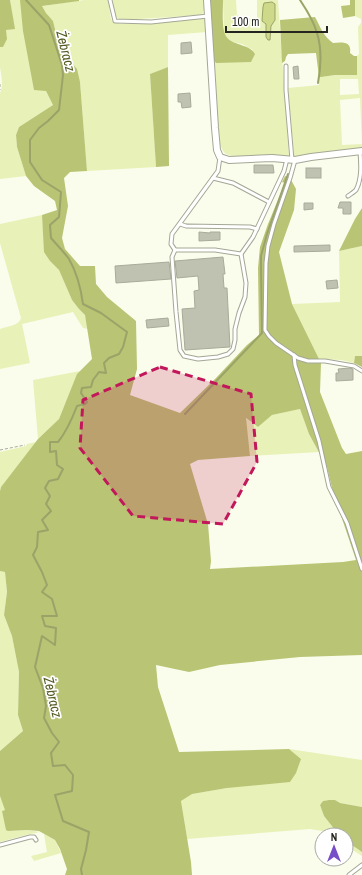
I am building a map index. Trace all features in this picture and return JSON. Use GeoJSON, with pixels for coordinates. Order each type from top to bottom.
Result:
{"type":"FeatureCollection","features":[{"type":"Feature","properties":{"kind":"street"},"geometry":{"type":"LineString","coordinates":[[207,0],[215,128],[217,150],[220,157],[230,160],[272,158],[291,160],[361,151]]}},
{"type":"Feature","properties":{"kind":"lane"},"geometry":{"type":"LineString","coordinates":[[110,0],[115,21],[151,22],[208,16]]}},
{"type":"Feature","properties":{"kind":"lane"},"geometry":{"type":"LineString","coordinates":[[286,66],[286,90],[291,160],[290,178],[268,246],[266,263],[265,330],[276,343],[298,358],[308,361],[324,361],[354,366],[362,371]]}},
{"type":"Feature","properties":{"kind":"lane"},"geometry":{"type":"LineString","coordinates":[[348,196],[356,191],[361,178],[361,151]]}},
{"type":"Feature","properties":{"kind":"lane"},"geometry":{"type":"LineString","coordinates":[[175,250],[171,244],[172,234],[218,171],[220,157]]}},
{"type":"Feature","properties":{"kind":"lane"},"geometry":{"type":"LineString","coordinates":[[175,250],[172,257],[180,350],[184,356],[198,358],[218,357],[228,354],[233,349],[235,329],[245,297],[246,283],[242,254],[253,237],[284,171],[291,160]]}},
{"type":"Feature","properties":{"kind":"lane"},"geometry":{"type":"LineString","coordinates":[[213,178],[233,183],[269,202]]}},
{"type":"Feature","properties":{"kind":"lane"},"geometry":{"type":"LineString","coordinates":[[180,224],[186,226],[250,227],[257,229]]}},
{"type":"Feature","properties":{"kind":"lane"},"geometry":{"type":"LineString","coordinates":[[175,250],[215,250],[242,254]]}},
{"type":"Feature","properties":{"kind":"lane"},"geometry":{"type":"LineString","coordinates":[[294,355],[294,365],[322,452],[329,486],[347,523],[362,569]]}},
{"type":"Feature","properties":{"kind":"lane"},"geometry":{"type":"LineString","coordinates":[[0,845],[30,836],[34,837],[36,840]]}},
{"type":"Feature","properties":{"kind":"lane"},"geometry":{"type":"LineString","coordinates":[[349,875],[362,865]]}},
{"type":"Feature","properties":{"kind":"path"},"geometry":{"type":"LineString","coordinates":[[0,84],[0,90]]}},
{"type":"Feature","properties":{"kind":"path"},"geometry":{"type":"LineString","coordinates":[[0,450],[25,445]]}},
{"type":"Feature","properties":{"kind":"highlighted area"},"geometry":{"type":"Polygon","coordinates":[[[160,367],[251,394],[257,462],[223,524],[133,516],[80,448],[83,400],[160,367]]]}},
{"type":"Feature","properties":{"kind":"shaded area"},"geometry":{"type":"Polygon","coordinates":[[[0,0],[10,0],[15,29],[6,30],[7,39],[3,47],[0,47],[0,0]]]}},
{"type":"Feature","properties":{"kind":"shaded area"},"geometry":{"type":"Polygon","coordinates":[[[10,0],[21,0],[46,91],[53,105],[19,127],[16,135],[17,147],[26,176],[0,179],[0,93],[2,83],[0,47],[3,47],[6,30],[14,28],[10,0]]]}},
{"type":"Feature","properties":{"kind":"shaded area"},"geometry":{"type":"Polygon","coordinates":[[[20,0],[79,0],[42,6],[53,21],[60,49],[77,69],[80,82],[87,171],[70,172],[64,178],[68,206],[62,238],[65,249],[80,266],[95,266],[96,284],[107,297],[136,321],[137,369],[130,395],[180,413],[247,345],[259,335],[258,268],[260,247],[285,183],[282,182],[285,176],[290,178],[296,189],[294,210],[279,252],[292,304],[321,363],[320,392],[342,448],[346,454],[362,451],[362,655],[300,657],[220,665],[189,672],[156,665],[158,687],[179,752],[289,749],[301,759],[296,773],[290,782],[227,788],[192,794],[181,801],[192,875],[65,875],[67,869],[55,840],[39,831],[6,830],[2,811],[5,810],[0,796],[0,751],[23,731],[18,715],[19,672],[12,636],[4,615],[7,592],[5,572],[0,571],[0,491],[1,487],[38,439],[59,419],[77,374],[92,359],[85,315],[72,300],[59,270],[44,252],[42,215],[57,210],[55,201],[34,186],[26,176],[17,147],[16,135],[19,127],[53,105],[46,91],[34,90],[23,31],[20,0]],[[300,409],[272,415],[258,427],[246,418],[250,456],[198,460],[190,464],[208,524],[211,561],[210,569],[356,560],[333,492],[327,467],[309,434],[300,409]]]}},
{"type":"Feature","properties":{"kind":"shaded area"},"geometry":{"type":"Polygon","coordinates":[[[84,0],[108,0],[111,19],[120,24],[161,23],[203,18],[206,21],[207,32],[168,35],[168,67],[150,74],[156,167],[87,171],[80,82],[69,59],[60,49],[53,21],[42,6],[84,0]]]}},
{"type":"Feature","properties":{"kind":"shaded area"},"geometry":{"type":"Polygon","coordinates":[[[113,0],[206,0],[203,13],[201,15],[124,20],[117,18],[114,13],[113,0]]]}},
{"type":"Feature","properties":{"kind":"shaded area"},"geometry":{"type":"Polygon","coordinates":[[[210,0],[223,0],[223,24],[226,36],[229,40],[252,50],[255,54],[251,62],[216,63],[213,59],[210,0]]]}},
{"type":"Feature","properties":{"kind":"shaded area"},"geometry":{"type":"Polygon","coordinates":[[[223,0],[236,0],[237,15],[243,18],[257,19],[257,0],[278,0],[289,157],[241,157],[226,154],[223,151],[217,138],[213,59],[253,50],[242,44],[232,42],[224,33],[223,0]],[[264,3],[266,37],[271,38],[270,33],[274,3],[264,3]]]}},
{"type":"Feature","properties":{"kind":"shaded area"},"geometry":{"type":"Polygon","coordinates":[[[350,0],[355,0],[355,16],[343,18],[341,6],[350,5],[350,0]]]}},
{"type":"Feature","properties":{"kind":"shaded area"},"geometry":{"type":"Polygon","coordinates":[[[355,0],[362,0],[362,144],[362,149],[294,157],[288,88],[319,85],[319,77],[357,75],[357,56],[359,54],[358,27],[361,23],[361,19],[355,16],[355,0]],[[340,79],[340,95],[359,94],[358,79],[340,79]],[[360,98],[340,100],[342,145],[362,144],[360,98]]]}},
{"type":"Feature","properties":{"kind":"shaded area"},"geometry":{"type":"Polygon","coordinates":[[[272,2],[275,4],[275,20],[271,26],[270,40],[266,37],[266,24],[262,21],[264,3],[272,2]]]}},
{"type":"Feature","properties":{"kind":"shaded area"},"geometry":{"type":"Polygon","coordinates":[[[315,17],[322,32],[327,38],[333,43],[348,44],[350,53],[357,56],[357,75],[319,77],[316,53],[288,54],[285,61],[282,63],[280,20],[315,17]]]}},
{"type":"Feature","properties":{"kind":"shaded area"},"geometry":{"type":"Polygon","coordinates":[[[168,67],[169,166],[156,167],[150,74],[168,67]]]}},
{"type":"Feature","properties":{"kind":"shaded area"},"geometry":{"type":"Polygon","coordinates":[[[362,208],[362,246],[339,251],[355,219],[362,208]]]}},
{"type":"Feature","properties":{"kind":"shaded area"},"geometry":{"type":"Polygon","coordinates":[[[42,215],[50,261],[59,270],[72,300],[85,315],[88,329],[83,328],[73,312],[22,324],[30,363],[0,369],[0,329],[18,323],[21,318],[0,243],[0,224],[42,215]]]}},
{"type":"Feature","properties":{"kind":"shaded area"},"geometry":{"type":"Polygon","coordinates":[[[362,246],[362,356],[355,356],[354,363],[341,360],[319,359],[292,304],[340,302],[339,251],[362,246]]]}},
{"type":"Feature","properties":{"kind":"shaded area"},"geometry":{"type":"Polygon","coordinates":[[[355,356],[362,356],[362,367],[354,363],[355,356]]]}},
{"type":"Feature","properties":{"kind":"shaded area"},"geometry":{"type":"Polygon","coordinates":[[[80,371],[59,419],[38,439],[33,380],[80,371]]]}},
{"type":"Feature","properties":{"kind":"shaded area"},"geometry":{"type":"Polygon","coordinates":[[[300,409],[309,434],[319,452],[250,456],[245,418],[258,427],[272,415],[300,409]]]}},
{"type":"Feature","properties":{"kind":"shaded area"},"geometry":{"type":"Polygon","coordinates":[[[36,442],[1,487],[0,491],[0,452],[36,442]]]}},
{"type":"Feature","properties":{"kind":"shaded area"},"geometry":{"type":"Polygon","coordinates":[[[0,571],[5,572],[7,592],[4,615],[12,636],[19,672],[18,715],[23,731],[0,751],[0,571]]]}},
{"type":"Feature","properties":{"kind":"shaded area"},"geometry":{"type":"Polygon","coordinates":[[[289,749],[362,760],[362,807],[340,803],[335,800],[323,801],[320,805],[324,816],[333,827],[314,827],[314,830],[187,839],[181,801],[191,794],[227,788],[301,759],[289,749]]]}},
{"type":"Feature","properties":{"kind":"shaded area"},"geometry":{"type":"Polygon","coordinates":[[[0,796],[6,810],[2,811],[8,831],[27,830],[40,832],[0,842],[0,796]]]}},
{"type":"Feature","properties":{"kind":"shaded area"},"geometry":{"type":"Polygon","coordinates":[[[335,800],[340,803],[362,807],[362,852],[354,846],[354,827],[333,827],[324,816],[320,805],[323,801],[335,800]]]}},
{"type":"Feature","properties":{"kind":"shaded area"},"geometry":{"type":"Polygon","coordinates":[[[44,834],[55,840],[61,853],[34,861],[31,856],[47,852],[44,834]]]}},
{"type":"Feature","properties":{"kind":"shaded area"},"geometry":{"type":"Polygon","coordinates":[[[354,846],[362,852],[362,856],[354,851],[354,846]]]}},
{"type":"Feature","properties":{"kind":"building"},"geometry":{"type":"Polygon","coordinates":[[[191,42],[192,53],[181,54],[181,43],[191,42]]]}},
{"type":"Feature","properties":{"kind":"building"},"geometry":{"type":"Polygon","coordinates":[[[298,66],[299,79],[294,79],[293,67],[298,66]]]}},
{"type":"Feature","properties":{"kind":"building"},"geometry":{"type":"Polygon","coordinates":[[[190,93],[191,107],[182,108],[181,102],[178,102],[178,94],[190,93]]]}},
{"type":"Feature","properties":{"kind":"building"},"geometry":{"type":"Polygon","coordinates":[[[254,165],[273,165],[274,173],[254,173],[254,165]]]}},
{"type":"Feature","properties":{"kind":"building"},"geometry":{"type":"Polygon","coordinates":[[[306,168],[321,168],[321,178],[306,178],[306,168]]]}},
{"type":"Feature","properties":{"kind":"building"},"geometry":{"type":"Polygon","coordinates":[[[340,202],[351,202],[351,214],[343,214],[343,208],[338,208],[340,202]]]}},
{"type":"Feature","properties":{"kind":"building"},"geometry":{"type":"Polygon","coordinates":[[[304,203],[313,203],[313,209],[304,210],[304,203]]]}},
{"type":"Feature","properties":{"kind":"building"},"geometry":{"type":"Polygon","coordinates":[[[199,232],[220,232],[220,240],[199,241],[199,232]]]}},
{"type":"Feature","properties":{"kind":"building"},"geometry":{"type":"Polygon","coordinates":[[[330,245],[330,251],[294,252],[294,246],[330,245]]]}},
{"type":"Feature","properties":{"kind":"building"},"geometry":{"type":"Polygon","coordinates":[[[223,257],[225,274],[223,274],[224,288],[227,288],[230,347],[185,350],[182,309],[195,308],[194,291],[199,290],[198,276],[177,278],[175,261],[223,257]]]}},
{"type":"Feature","properties":{"kind":"building"},"geometry":{"type":"Polygon","coordinates":[[[169,262],[171,279],[116,283],[115,266],[169,262]]]}},
{"type":"Feature","properties":{"kind":"building"},"geometry":{"type":"Polygon","coordinates":[[[337,280],[338,288],[327,289],[326,281],[337,280]]]}},
{"type":"Feature","properties":{"kind":"building"},"geometry":{"type":"Polygon","coordinates":[[[168,318],[169,326],[147,328],[146,320],[168,318]]]}},
{"type":"Feature","properties":{"kind":"building"},"geometry":{"type":"Polygon","coordinates":[[[338,369],[353,369],[353,380],[336,381],[336,373],[339,373],[338,369]]]}},
{"type":"Feature","properties":{"kind":"waterway","name":"Żebracz"},"geometry":{"type":"LineString","coordinates":[[26,0],[49,25],[62,65],[63,75],[59,110],[39,128],[30,140],[30,162],[42,180],[61,192],[59,217],[50,225],[51,238],[72,264],[78,281],[83,304],[101,313],[127,332],[123,347],[119,354],[109,358],[104,363],[106,373],[99,372],[93,380],[91,387],[82,388],[81,393],[87,402],[77,406],[69,425],[58,442],[50,442],[50,452],[56,451],[57,465],[63,469],[58,479],[49,481],[45,488],[50,496],[46,504],[51,511],[42,520],[48,530],[38,532],[37,547],[33,555],[47,585],[42,592],[52,599],[57,616],[42,616],[45,626],[56,628],[55,645],[42,636],[35,667],[43,688],[46,706],[44,718],[59,742],[51,753],[53,766],[65,765],[73,775],[72,791],[55,795],[63,821],[89,832],[81,869],[82,875]]}},
{"type":"Feature","properties":{"kind":"waterway"},"geometry":{"type":"LineString","coordinates":[[300,0],[312,20],[319,39],[320,71],[318,83]]}},
{"type":"Feature","properties":{"kind":"waterway"},"geometry":{"type":"LineString","coordinates":[[185,414],[262,333],[261,256],[288,174]]}}]}
